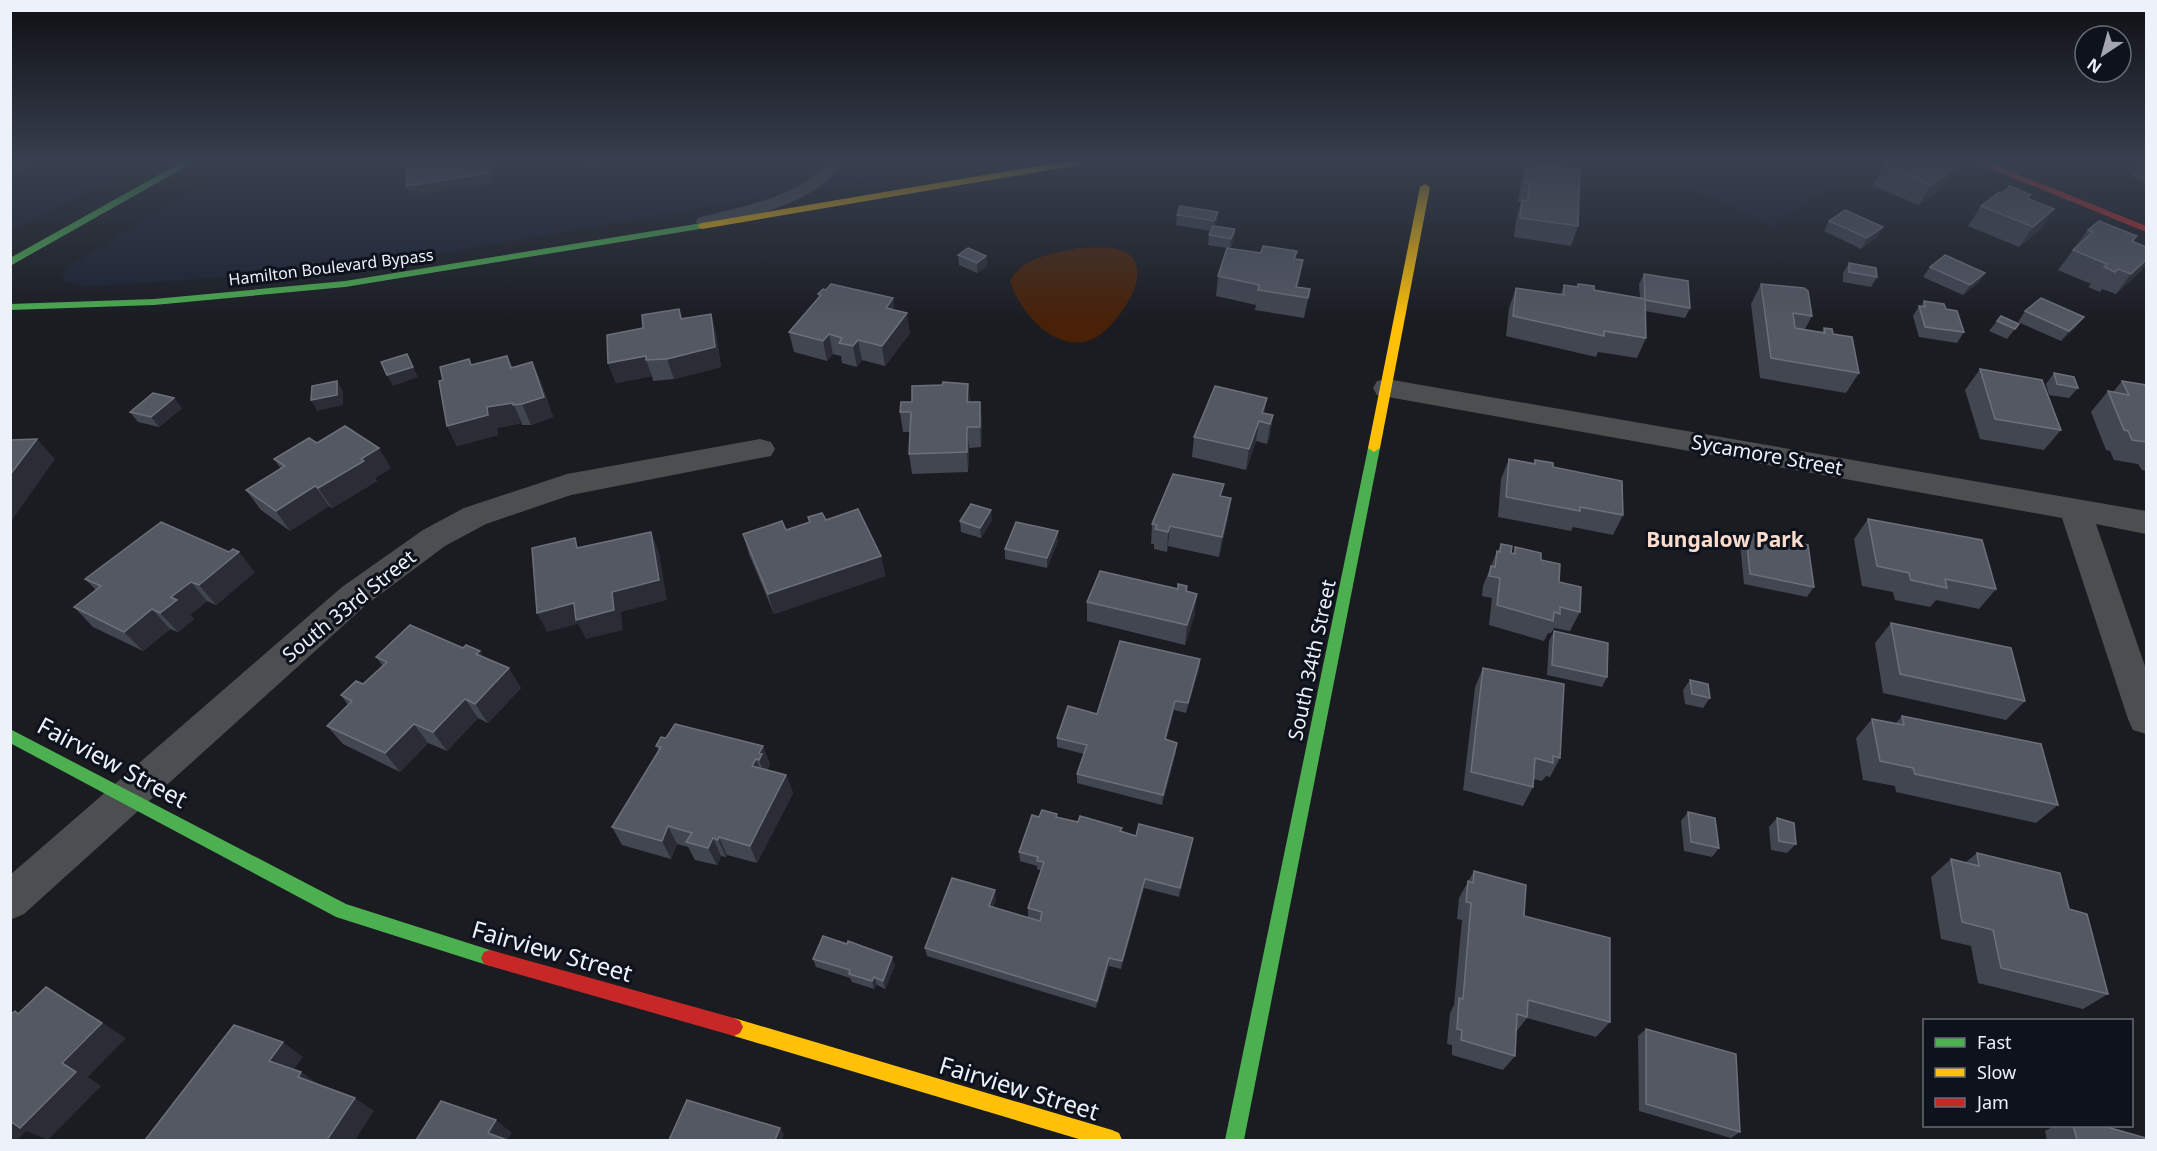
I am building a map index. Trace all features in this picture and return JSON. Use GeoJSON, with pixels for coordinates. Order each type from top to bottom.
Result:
{"type":"FeatureCollection","features":[{"type":"Feature","properties":{"kind":"street"},"geometry":{"type":"LineString","coordinates":[[10,263],[94,216]]}},
{"type":"Feature","properties":{"kind":"street","name":"Hamilton Boulevard Bypass"},"geometry":{"type":"LineString","coordinates":[[10,307],[153,303],[298,291],[393,278],[763,216]]}},
{"type":"Feature","properties":{"kind":"street","name":"South 34th Street"},"geometry":{"type":"LineString","coordinates":[[1234,1140],[1421,216]]}},
{"type":"Feature","properties":{"kind":"street"},"geometry":{"type":"LineString","coordinates":[[2113,216],[2146,229]]}},
{"type":"Feature","properties":{"kind":"street","name":"Sycamore Street"},"geometry":{"type":"LineString","coordinates":[[1387,388],[2146,522]]}},
{"type":"Feature","properties":{"kind":"street","name":"South 33rd Street"},"geometry":{"type":"LineString","coordinates":[[10,902],[354,596],[410,554],[465,521],[567,485],[760,449]]}},
{"type":"Feature","properties":{"kind":"street"},"geometry":{"type":"LineString","coordinates":[[2075,510],[2146,718]]}},
{"type":"Feature","properties":{"kind":"street","name":"Fairview Street"},"geometry":{"type":"LineString","coordinates":[[10,735],[342,911],[441,944],[729,1024],[1112,1140]]}},
{"type":"Feature","properties":{"kind":"lane"},"geometry":{"type":"LineString","coordinates":[[667,232],[725,216]]}},
{"type":"Feature","properties":{"kind":"shaded area"},"geometry":{"type":"Polygon","coordinates":[[[11,216],[40,216],[11,232],[11,216]]]}},
{"type":"Feature","properties":{"kind":"shaded area"},"geometry":{"type":"Polygon","coordinates":[[[153,216],[658,216],[450,252],[220,278],[82,287],[65,281],[62,274],[66,267],[153,216]]]}},
{"type":"Feature","properties":{"kind":"shaded area"},"geometry":{"type":"Polygon","coordinates":[[[1750,216],[1787,216],[1772,226],[1750,216]]]}},
{"type":"Feature","properties":{"kind":"shaded area"},"geometry":{"type":"Polygon","coordinates":[[[1079,248],[1121,250],[1132,257],[1137,266],[1134,289],[1121,313],[1095,338],[1081,342],[1067,341],[1042,328],[1022,306],[1010,281],[1022,266],[1031,261],[1049,254],[1079,248]]]}},
{"type":"Feature","properties":{"kind":"building"},"geometry":{"type":"Polygon","coordinates":[[[1181,216],[1216,216],[1214,221],[1181,216]]]}},
{"type":"Feature","properties":{"kind":"building"},"geometry":{"type":"Polygon","coordinates":[[[1520,216],[1578,216],[1578,226],[1520,218],[1520,216]]]}},
{"type":"Feature","properties":{"kind":"building"},"geometry":{"type":"Polygon","coordinates":[[[1837,216],[1858,216],[1883,227],[1867,238],[1829,221],[1837,216]]]}},
{"type":"Feature","properties":{"kind":"building"},"geometry":{"type":"Polygon","coordinates":[[[2005,216],[2046,216],[2033,227],[2005,216]]]}},
{"type":"Feature","properties":{"kind":"building"},"geometry":{"type":"Polygon","coordinates":[[[2099,221],[2137,236],[2132,241],[2146,247],[2146,260],[2131,274],[2118,269],[2115,272],[2104,267],[2107,264],[2073,250],[2093,232],[2088,230],[2099,221]]]}},
{"type":"Feature","properties":{"kind":"building"},"geometry":{"type":"Polygon","coordinates":[[[1213,226],[1235,229],[1231,239],[1209,235],[1213,226]]]}},
{"type":"Feature","properties":{"kind":"building"},"geometry":{"type":"Polygon","coordinates":[[[1263,246],[1297,251],[1294,259],[1303,260],[1296,287],[1310,289],[1308,298],[1258,290],[1259,285],[1218,276],[1227,248],[1261,253],[1263,246]]]}},
{"type":"Feature","properties":{"kind":"building"},"geometry":{"type":"Polygon","coordinates":[[[968,248],[986,256],[977,263],[958,255],[968,248]]]}},
{"type":"Feature","properties":{"kind":"building"},"geometry":{"type":"Polygon","coordinates":[[[1945,255],[1985,273],[1970,285],[1930,267],[1945,255]]]}},
{"type":"Feature","properties":{"kind":"building"},"geometry":{"type":"Polygon","coordinates":[[[1849,263],[1876,268],[1877,277],[1849,272],[1849,263]]]}},
{"type":"Feature","properties":{"kind":"building"},"geometry":{"type":"Polygon","coordinates":[[[1644,274],[1688,281],[1690,308],[1645,300],[1644,274]]]}},
{"type":"Feature","properties":{"kind":"building"},"geometry":{"type":"Polygon","coordinates":[[[831,284],[893,298],[886,308],[907,313],[882,346],[858,340],[853,346],[839,343],[842,338],[829,334],[823,341],[789,332],[821,295],[818,294],[831,284]]]}},
{"type":"Feature","properties":{"kind":"building"},"geometry":{"type":"Polygon","coordinates":[[[1578,284],[1594,286],[1594,290],[1645,299],[1646,338],[1604,331],[1604,336],[1513,316],[1516,288],[1564,295],[1564,285],[1578,287],[1578,284]]]}},
{"type":"Feature","properties":{"kind":"building"},"geometry":{"type":"Polygon","coordinates":[[[1761,284],[1804,288],[1808,291],[1812,316],[1793,313],[1795,328],[1825,333],[1824,328],[1832,329],[1833,334],[1852,337],[1859,373],[1771,358],[1761,284]]]}},
{"type":"Feature","properties":{"kind":"building"},"geometry":{"type":"Polygon","coordinates":[[[2041,298],[2084,317],[2069,331],[2025,311],[2041,298]]]}},
{"type":"Feature","properties":{"kind":"building"},"geometry":{"type":"Polygon","coordinates":[[[1924,301],[1944,304],[1946,309],[1957,311],[1964,332],[1925,327],[1919,306],[1925,307],[1924,301]]]}},
{"type":"Feature","properties":{"kind":"building"},"geometry":{"type":"Polygon","coordinates":[[[679,309],[681,319],[711,314],[715,347],[667,359],[646,360],[646,356],[608,363],[607,335],[643,328],[642,315],[679,309]]]}},
{"type":"Feature","properties":{"kind":"building"},"geometry":{"type":"Polygon","coordinates":[[[2001,316],[2019,324],[2015,329],[1997,321],[2001,316]]]}},
{"type":"Feature","properties":{"kind":"building"},"geometry":{"type":"Polygon","coordinates":[[[407,354],[413,367],[387,375],[381,362],[407,354]]]}},
{"type":"Feature","properties":{"kind":"building"},"geometry":{"type":"Polygon","coordinates":[[[507,356],[511,368],[532,362],[544,397],[522,404],[487,407],[488,415],[447,426],[439,381],[443,380],[440,367],[469,359],[471,365],[507,356]]]}},
{"type":"Feature","properties":{"kind":"building"},"geometry":{"type":"Polygon","coordinates":[[[1980,369],[2042,380],[2061,430],[1995,419],[1980,369]]]}},
{"type":"Feature","properties":{"kind":"building"},"geometry":{"type":"Polygon","coordinates":[[[2054,373],[2074,377],[2078,388],[2057,384],[2054,373]]]}},
{"type":"Feature","properties":{"kind":"building"},"geometry":{"type":"Polygon","coordinates":[[[337,381],[337,395],[311,400],[312,386],[337,381]]]}},
{"type":"Feature","properties":{"kind":"building"},"geometry":{"type":"Polygon","coordinates":[[[2122,381],[2146,385],[2146,442],[2132,440],[2128,431],[2124,430],[2108,391],[2129,395],[2122,381]]]}},
{"type":"Feature","properties":{"kind":"building"},"geometry":{"type":"Polygon","coordinates":[[[943,382],[968,384],[967,402],[980,402],[980,427],[967,427],[967,452],[909,454],[911,412],[900,412],[901,402],[912,402],[912,386],[942,385],[943,382]]]}},
{"type":"Feature","properties":{"kind":"building"},"geometry":{"type":"Polygon","coordinates":[[[1215,386],[1267,398],[1262,413],[1273,415],[1270,424],[1259,421],[1249,449],[1194,437],[1215,386]]]}},
{"type":"Feature","properties":{"kind":"building"},"geometry":{"type":"Polygon","coordinates":[[[153,393],[174,398],[151,417],[130,412],[153,393]]]}},
{"type":"Feature","properties":{"kind":"building"},"geometry":{"type":"Polygon","coordinates":[[[345,426],[379,448],[361,459],[364,461],[318,488],[315,486],[276,511],[246,490],[285,466],[274,459],[309,438],[317,443],[345,426]]]}},
{"type":"Feature","properties":{"kind":"building"},"geometry":{"type":"Polygon","coordinates":[[[37,439],[10,475],[10,440],[37,439]]]}},
{"type":"Feature","properties":{"kind":"building"},"geometry":{"type":"Polygon","coordinates":[[[1509,459],[1535,464],[1535,460],[1553,463],[1553,467],[1622,481],[1623,515],[1580,507],[1580,511],[1506,497],[1509,459]]]}},
{"type":"Feature","properties":{"kind":"building"},"geometry":{"type":"Polygon","coordinates":[[[1173,474],[1224,484],[1220,496],[1231,498],[1222,537],[1170,526],[1168,532],[1155,529],[1157,525],[1152,524],[1173,474]]]}},
{"type":"Feature","properties":{"kind":"building"},"geometry":{"type":"Polygon","coordinates":[[[971,504],[991,510],[980,528],[960,521],[971,504]]]}},
{"type":"Feature","properties":{"kind":"building"},"geometry":{"type":"Polygon","coordinates":[[[858,509],[881,556],[768,594],[743,534],[782,521],[786,530],[810,522],[808,517],[822,513],[826,520],[858,509]]]}},
{"type":"Feature","properties":{"kind":"building"},"geometry":{"type":"Polygon","coordinates":[[[1868,519],[1982,540],[1996,589],[1945,579],[1947,588],[1911,580],[1909,573],[1877,566],[1868,519]]]}},
{"type":"Feature","properties":{"kind":"building"},"geometry":{"type":"Polygon","coordinates":[[[161,522],[229,552],[233,549],[239,552],[199,585],[191,582],[171,597],[177,600],[160,613],[152,609],[124,632],[74,607],[101,586],[85,579],[161,522]]]}},
{"type":"Feature","properties":{"kind":"building"},"geometry":{"type":"Polygon","coordinates":[[[1016,522],[1058,531],[1047,558],[1005,549],[1016,522]]]}},
{"type":"Feature","properties":{"kind":"building"},"geometry":{"type":"Polygon","coordinates":[[[651,532],[659,580],[612,592],[614,610],[576,620],[574,603],[537,613],[532,548],[575,538],[577,548],[651,532]]]}},
{"type":"Feature","properties":{"kind":"building"},"geometry":{"type":"Polygon","coordinates":[[[1746,533],[1808,545],[1814,587],[1750,574],[1746,533]]]}},
{"type":"Feature","properties":{"kind":"building"},"geometry":{"type":"Polygon","coordinates":[[[1501,544],[1512,546],[1511,553],[1515,554],[1515,547],[1541,553],[1541,560],[1560,564],[1559,582],[1581,587],[1580,612],[1560,607],[1560,614],[1554,612],[1553,621],[1497,605],[1500,578],[1489,576],[1491,566],[1495,567],[1497,551],[1500,552],[1501,544]]]}},
{"type":"Feature","properties":{"kind":"building"},"geometry":{"type":"Polygon","coordinates":[[[1100,571],[1178,589],[1178,584],[1187,586],[1186,591],[1197,594],[1187,625],[1087,602],[1100,571]]]}},
{"type":"Feature","properties":{"kind":"building"},"geometry":{"type":"Polygon","coordinates":[[[1891,623],[2011,648],[2025,701],[1900,674],[1891,623]]]}},
{"type":"Feature","properties":{"kind":"building"},"geometry":{"type":"Polygon","coordinates":[[[410,625],[463,648],[466,645],[480,651],[476,654],[509,668],[475,704],[465,699],[433,732],[414,724],[385,753],[327,726],[352,701],[341,695],[356,681],[363,684],[387,662],[376,657],[410,625]]]}},
{"type":"Feature","properties":{"kind":"building"},"geometry":{"type":"Polygon","coordinates":[[[1554,631],[1608,643],[1607,677],[1552,665],[1554,631]]]}},
{"type":"Feature","properties":{"kind":"building"},"geometry":{"type":"Polygon","coordinates":[[[1120,641],[1200,659],[1188,703],[1175,701],[1165,739],[1177,743],[1163,795],[1077,774],[1087,745],[1057,738],[1068,706],[1097,714],[1120,641]]]}},
{"type":"Feature","properties":{"kind":"building"},"geometry":{"type":"Polygon","coordinates":[[[1483,668],[1564,684],[1560,758],[1553,756],[1553,763],[1535,758],[1533,787],[1471,772],[1483,668]]]}},
{"type":"Feature","properties":{"kind":"building"},"geometry":{"type":"Polygon","coordinates":[[[1690,680],[1708,684],[1710,698],[1692,694],[1690,680]]]}},
{"type":"Feature","properties":{"kind":"building"},"geometry":{"type":"Polygon","coordinates":[[[1902,716],[2041,744],[2058,805],[1915,774],[1913,768],[1880,761],[1872,719],[1904,725],[1902,716]]]}},
{"type":"Feature","properties":{"kind":"building"},"geometry":{"type":"Polygon","coordinates":[[[675,724],[763,746],[759,753],[762,754],[759,760],[756,759],[752,766],[786,775],[750,846],[719,837],[718,840],[713,838],[708,848],[686,842],[692,833],[668,826],[662,841],[612,827],[661,747],[656,746],[661,737],[666,738],[675,724]]]}},
{"type":"Feature","properties":{"kind":"building"},"geometry":{"type":"Polygon","coordinates":[[[1042,810],[1057,814],[1056,817],[1078,822],[1080,816],[1122,828],[1120,831],[1136,836],[1139,824],[1193,838],[1180,888],[1145,879],[1122,961],[1109,958],[1097,1001],[925,948],[952,878],[995,890],[989,906],[1040,921],[1042,912],[1028,908],[1044,862],[1037,861],[1038,857],[1019,852],[1032,815],[1039,817],[1042,810]]]}},
{"type":"Feature","properties":{"kind":"building"},"geometry":{"type":"Polygon","coordinates":[[[1688,812],[1715,818],[1719,848],[1691,842],[1688,812]]]}},
{"type":"Feature","properties":{"kind":"building"},"geometry":{"type":"Polygon","coordinates":[[[1777,818],[1794,823],[1796,844],[1779,841],[1777,818]]]}},
{"type":"Feature","properties":{"kind":"building"},"geometry":{"type":"Polygon","coordinates":[[[1977,853],[2060,873],[2069,909],[2087,914],[2108,994],[2001,968],[1993,930],[1962,922],[1951,859],[1979,866],[1977,853]]]}},
{"type":"Feature","properties":{"kind":"building"},"geometry":{"type":"Polygon","coordinates":[[[1474,871],[1526,885],[1524,916],[1610,938],[1610,1022],[1528,1000],[1527,1017],[1517,1014],[1515,1056],[1461,1040],[1462,1030],[1457,1029],[1459,998],[1463,999],[1471,903],[1466,902],[1468,881],[1473,883],[1474,871]]]}},
{"type":"Feature","properties":{"kind":"building"},"geometry":{"type":"Polygon","coordinates":[[[823,936],[847,944],[848,941],[892,957],[883,981],[874,977],[872,981],[849,974],[850,970],[813,959],[823,936]]]}},
{"type":"Feature","properties":{"kind":"building"},"geometry":{"type":"Polygon","coordinates":[[[46,987],[102,1023],[62,1063],[76,1072],[20,1128],[10,1121],[10,1015],[15,1011],[18,1014],[46,987]]]}},
{"type":"Feature","properties":{"kind":"building"},"geometry":{"type":"Polygon","coordinates":[[[234,1025],[283,1042],[269,1061],[301,1072],[298,1077],[355,1098],[327,1140],[145,1140],[234,1025]]]}},
{"type":"Feature","properties":{"kind":"building"},"geometry":{"type":"Polygon","coordinates":[[[1646,1029],[1736,1054],[1740,1132],[1646,1104],[1646,1029]]]}},
{"type":"Feature","properties":{"kind":"building"},"geometry":{"type":"Polygon","coordinates":[[[687,1100],[780,1128],[775,1140],[669,1140],[687,1100]]]}},
{"type":"Feature","properties":{"kind":"building"},"geometry":{"type":"Polygon","coordinates":[[[441,1101],[496,1120],[488,1133],[507,1140],[416,1140],[441,1101]]]}},
{"type":"Feature","properties":{"kind":"building"},"geometry":{"type":"Polygon","coordinates":[[[2074,1127],[2107,1127],[2146,1138],[2146,1140],[2077,1140],[2074,1127]]]}},
{"type":"Feature","properties":{"kind":"traffic: fast"},"geometry":{"type":"LineString","coordinates":[[10,263],[94,216]]}},
{"type":"Feature","properties":{"kind":"traffic: fast"},"geometry":{"type":"LineString","coordinates":[[10,307],[154,302],[345,284],[702,226]]}},
{"type":"Feature","properties":{"kind":"traffic: fast"},"geometry":{"type":"LineString","coordinates":[[1234,1140],[1374,448]]}},
{"type":"Feature","properties":{"kind":"traffic: fast"},"geometry":{"type":"LineString","coordinates":[[10,735],[342,911],[490,958]]}},
{"type":"Feature","properties":{"kind":"traffic: slow"},"geometry":{"type":"LineString","coordinates":[[702,226],[763,216]]}},
{"type":"Feature","properties":{"kind":"traffic: slow"},"geometry":{"type":"LineString","coordinates":[[1374,448],[1419,216]]}},
{"type":"Feature","properties":{"kind":"traffic: slow"},"geometry":{"type":"LineString","coordinates":[[734,1027],[1112,1140]]}},
{"type":"Feature","properties":{"kind":"traffic: jam"},"geometry":{"type":"LineString","coordinates":[[2113,216],[2146,229]]}},
{"type":"Feature","properties":{"kind":"traffic: jam"},"geometry":{"type":"LineString","coordinates":[[490,958],[734,1027]]}},
{"type":"Feature","properties":{"kind":"district","name":"Bungalow Park"},"geometry":{"type":"Point","coordinates":[1725,540]}}]}
